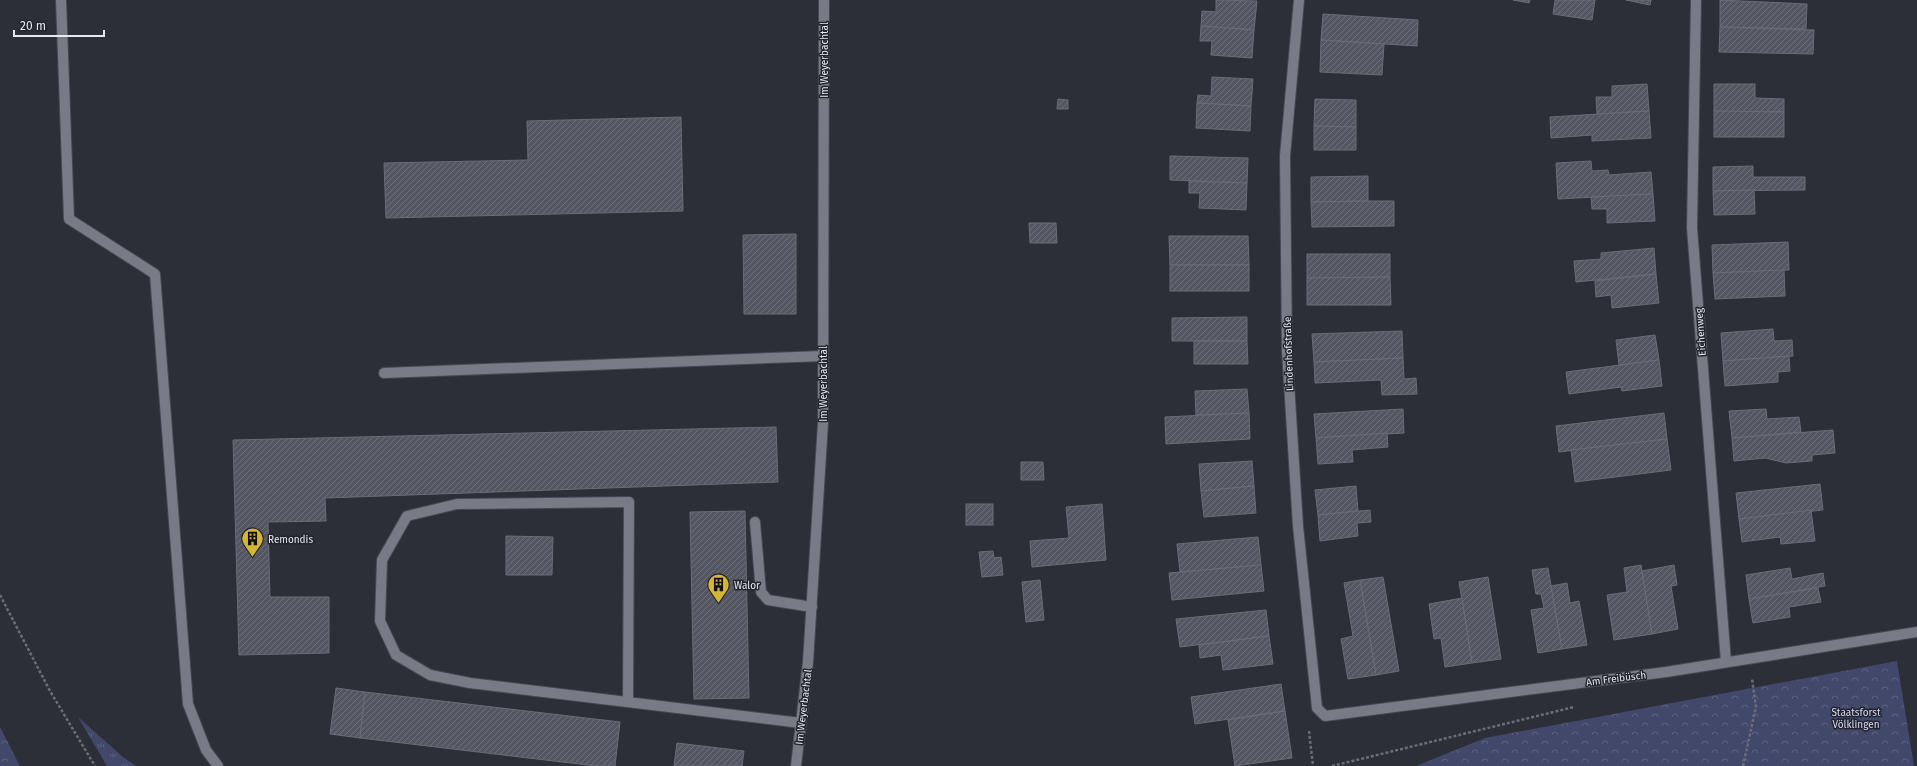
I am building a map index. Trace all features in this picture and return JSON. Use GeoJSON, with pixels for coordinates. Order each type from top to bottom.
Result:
{"type":"FeatureCollection","features":[{"type":"Feature","properties":{"kind":"street"},"geometry":{"type":"LineString","coordinates":[[61,0],[69,219],[155,274],[188,704],[206,750],[218,766]]}},
{"type":"Feature","properties":{"kind":"street","name":"Im Weyerbachtal"},"geometry":{"type":"LineString","coordinates":[[796,766],[812,607],[822,424],[824,0]]}},
{"type":"Feature","properties":{"kind":"street","name":"Lindenhofstraße"},"geometry":{"type":"LineString","coordinates":[[1299,0],[1285,156],[1287,351],[1298,526],[1317,708]]}},
{"type":"Feature","properties":{"kind":"street","name":"Eichenweg"},"geometry":{"type":"LineString","coordinates":[[1696,0],[1692,228],[1726,662]]}},
{"type":"Feature","properties":{"kind":"street"},"geometry":{"type":"LineString","coordinates":[[384,373],[823,356]]}},
{"type":"Feature","properties":{"kind":"street"},"geometry":{"type":"LineString","coordinates":[[628,702],[629,502],[457,504],[407,516],[382,560],[380,621],[396,655],[430,675],[470,683],[801,723]]}},
{"type":"Feature","properties":{"kind":"street"},"geometry":{"type":"LineString","coordinates":[[755,522],[760,592],[768,600],[812,607]]}},
{"type":"Feature","properties":{"kind":"street","name":"Am Freibüsch"},"geometry":{"type":"LineString","coordinates":[[1317,708],[1325,716],[1726,662],[1917,632]]}},
{"type":"Feature","properties":{"kind":"path"},"geometry":{"type":"LineString","coordinates":[[0,595],[50,691],[95,766]]}},
{"type":"Feature","properties":{"kind":"path"},"geometry":{"type":"LineString","coordinates":[[1743,766],[1756,707],[1750,658]]}},
{"type":"Feature","properties":{"kind":"path"},"geometry":{"type":"LineString","coordinates":[[1332,766],[1559,712],[1581,704]]}},
{"type":"Feature","properties":{"kind":"path"},"geometry":{"type":"LineString","coordinates":[[1310,730],[1313,766]]}},
{"type":"Feature","properties":{"kind":"green space","name":"Staatsforst Völklingen"},"geometry":{"type":"Polygon","coordinates":[[[1897,661],[1914,766],[1416,766],[1485,738],[1897,661]]]}},
{"type":"Feature","properties":{"kind":"green space"},"geometry":{"type":"Polygon","coordinates":[[[78,717],[123,757],[136,766],[107,766],[78,717]]]}},
{"type":"Feature","properties":{"kind":"green space"},"geometry":{"type":"Polygon","coordinates":[[[0,727],[20,766],[0,766],[0,727]]]}},
{"type":"Feature","properties":{"kind":"building"},"geometry":{"type":"Polygon","coordinates":[[[1216,0],[1257,1],[1254,30],[1201,26],[1202,11],[1216,12],[1216,0]]]}},
{"type":"Feature","properties":{"kind":"building"},"geometry":{"type":"Polygon","coordinates":[[[1513,0],[1530,0],[1529,3],[1513,0]]]}},
{"type":"Feature","properties":{"kind":"building"},"geometry":{"type":"Polygon","coordinates":[[[1555,0],[1595,0],[1592,20],[1553,14],[1555,0]]]}},
{"type":"Feature","properties":{"kind":"building"},"geometry":{"type":"Polygon","coordinates":[[[1626,0],[1651,0],[1650,5],[1626,0]]]}},
{"type":"Feature","properties":{"kind":"building"},"geometry":{"type":"Polygon","coordinates":[[[1720,0],[1807,4],[1806,29],[1720,27],[1720,0]]]}},
{"type":"Feature","properties":{"kind":"building"},"geometry":{"type":"Polygon","coordinates":[[[1323,14],[1418,20],[1417,46],[1321,40],[1323,14]]]}},
{"type":"Feature","properties":{"kind":"building"},"geometry":{"type":"Polygon","coordinates":[[[1201,26],[1254,30],[1252,58],[1211,55],[1212,41],[1200,41],[1201,26]]]}},
{"type":"Feature","properties":{"kind":"building"},"geometry":{"type":"Polygon","coordinates":[[[1720,27],[1814,30],[1813,54],[1719,52],[1720,27]]]}},
{"type":"Feature","properties":{"kind":"building"},"geometry":{"type":"Polygon","coordinates":[[[1321,40],[1384,44],[1382,75],[1320,72],[1321,40]]]}},
{"type":"Feature","properties":{"kind":"building"},"geometry":{"type":"Polygon","coordinates":[[[1212,77],[1253,79],[1251,106],[1197,103],[1198,95],[1211,96],[1212,77]]]}},
{"type":"Feature","properties":{"kind":"building"},"geometry":{"type":"Polygon","coordinates":[[[1647,84],[1649,111],[1597,114],[1596,97],[1612,97],[1612,86],[1647,84]]]}},
{"type":"Feature","properties":{"kind":"building"},"geometry":{"type":"Polygon","coordinates":[[[1714,84],[1755,84],[1755,98],[1784,99],[1784,112],[1714,111],[1714,84]]]}},
{"type":"Feature","properties":{"kind":"building"},"geometry":{"type":"Polygon","coordinates":[[[1058,99],[1068,100],[1068,109],[1057,109],[1058,99]]]}},
{"type":"Feature","properties":{"kind":"building"},"geometry":{"type":"Polygon","coordinates":[[[1315,99],[1356,100],[1356,127],[1314,126],[1315,99]]]}},
{"type":"Feature","properties":{"kind":"building"},"geometry":{"type":"Polygon","coordinates":[[[1197,103],[1251,106],[1250,131],[1196,128],[1197,103]]]}},
{"type":"Feature","properties":{"kind":"building"},"geometry":{"type":"Polygon","coordinates":[[[1649,111],[1651,138],[1592,141],[1592,135],[1551,138],[1550,117],[1649,111]]]}},
{"type":"Feature","properties":{"kind":"building"},"geometry":{"type":"Polygon","coordinates":[[[1714,111],[1784,112],[1784,137],[1714,137],[1714,111]]]}},
{"type":"Feature","properties":{"kind":"building"},"geometry":{"type":"Polygon","coordinates":[[[681,117],[683,211],[386,218],[384,163],[528,160],[527,121],[681,117]]]}},
{"type":"Feature","properties":{"kind":"building"},"geometry":{"type":"Polygon","coordinates":[[[1314,126],[1356,127],[1356,150],[1314,150],[1314,126]]]}},
{"type":"Feature","properties":{"kind":"building"},"geometry":{"type":"Polygon","coordinates":[[[1170,156],[1248,158],[1247,183],[1170,180],[1170,156]]]}},
{"type":"Feature","properties":{"kind":"building"},"geometry":{"type":"Polygon","coordinates":[[[1591,161],[1592,171],[1608,170],[1609,175],[1651,172],[1653,194],[1558,199],[1556,163],[1591,161]]]}},
{"type":"Feature","properties":{"kind":"building"},"geometry":{"type":"Polygon","coordinates":[[[1753,166],[1753,177],[1805,177],[1805,190],[1713,191],[1713,167],[1753,166]]]}},
{"type":"Feature","properties":{"kind":"building"},"geometry":{"type":"Polygon","coordinates":[[[1368,176],[1368,201],[1311,202],[1311,177],[1368,176]]]}},
{"type":"Feature","properties":{"kind":"building"},"geometry":{"type":"Polygon","coordinates":[[[1189,181],[1247,183],[1246,210],[1199,208],[1200,193],[1189,193],[1189,181]]]}},
{"type":"Feature","properties":{"kind":"building"},"geometry":{"type":"Polygon","coordinates":[[[1754,190],[1755,214],[1714,215],[1713,191],[1754,190]]]}},
{"type":"Feature","properties":{"kind":"building"},"geometry":{"type":"Polygon","coordinates":[[[1653,194],[1655,221],[1607,223],[1607,209],[1592,209],[1591,197],[1653,194]]]}},
{"type":"Feature","properties":{"kind":"building"},"geometry":{"type":"Polygon","coordinates":[[[1394,201],[1394,226],[1312,227],[1311,202],[1394,201]]]}},
{"type":"Feature","properties":{"kind":"building"},"geometry":{"type":"Polygon","coordinates":[[[1029,223],[1056,223],[1057,243],[1030,243],[1029,223]]]}},
{"type":"Feature","properties":{"kind":"building"},"geometry":{"type":"Polygon","coordinates":[[[796,234],[796,314],[744,314],[743,235],[796,234]]]}},
{"type":"Feature","properties":{"kind":"building"},"geometry":{"type":"Polygon","coordinates":[[[1169,236],[1248,236],[1249,265],[1170,265],[1169,236]]]}},
{"type":"Feature","properties":{"kind":"building"},"geometry":{"type":"Polygon","coordinates":[[[1788,242],[1789,270],[1713,273],[1712,245],[1788,242]]]}},
{"type":"Feature","properties":{"kind":"building"},"geometry":{"type":"Polygon","coordinates":[[[1654,248],[1656,274],[1576,282],[1574,261],[1601,259],[1601,253],[1654,248]]]}},
{"type":"Feature","properties":{"kind":"building"},"geometry":{"type":"Polygon","coordinates":[[[1307,254],[1390,254],[1390,277],[1307,278],[1307,254]]]}},
{"type":"Feature","properties":{"kind":"building"},"geometry":{"type":"Polygon","coordinates":[[[1170,265],[1249,265],[1249,291],[1170,291],[1170,265]]]}},
{"type":"Feature","properties":{"kind":"building"},"geometry":{"type":"Polygon","coordinates":[[[1784,270],[1785,296],[1715,299],[1713,273],[1784,270]]]}},
{"type":"Feature","properties":{"kind":"building"},"geometry":{"type":"Polygon","coordinates":[[[1656,274],[1659,303],[1612,308],[1611,295],[1596,297],[1595,281],[1656,274]]]}},
{"type":"Feature","properties":{"kind":"building"},"geometry":{"type":"Polygon","coordinates":[[[1390,277],[1391,305],[1307,305],[1307,278],[1390,277]]]}},
{"type":"Feature","properties":{"kind":"building"},"geometry":{"type":"Polygon","coordinates":[[[1247,317],[1247,341],[1172,341],[1172,318],[1247,317]]]}},
{"type":"Feature","properties":{"kind":"building"},"geometry":{"type":"Polygon","coordinates":[[[1773,329],[1774,341],[1792,340],[1793,356],[1723,361],[1721,333],[1773,329]]]}},
{"type":"Feature","properties":{"kind":"building"},"geometry":{"type":"Polygon","coordinates":[[[1402,331],[1403,358],[1314,362],[1312,334],[1402,331]]]}},
{"type":"Feature","properties":{"kind":"building"},"geometry":{"type":"Polygon","coordinates":[[[1655,335],[1659,360],[1619,365],[1616,340],[1655,335]]]}},
{"type":"Feature","properties":{"kind":"building"},"geometry":{"type":"Polygon","coordinates":[[[1194,341],[1247,341],[1248,364],[1194,364],[1194,341]]]}},
{"type":"Feature","properties":{"kind":"building"},"geometry":{"type":"Polygon","coordinates":[[[1789,356],[1790,371],[1778,372],[1778,382],[1725,386],[1723,361],[1789,356]]]}},
{"type":"Feature","properties":{"kind":"building"},"geometry":{"type":"Polygon","coordinates":[[[1403,358],[1404,379],[1416,378],[1417,394],[1382,395],[1381,380],[1315,383],[1314,362],[1403,358]]]}},
{"type":"Feature","properties":{"kind":"building"},"geometry":{"type":"Polygon","coordinates":[[[1659,360],[1662,386],[1622,391],[1621,387],[1569,394],[1566,372],[1659,360]]]}},
{"type":"Feature","properties":{"kind":"building"},"geometry":{"type":"Polygon","coordinates":[[[1247,389],[1249,413],[1196,415],[1195,391],[1247,389]]]}},
{"type":"Feature","properties":{"kind":"building"},"geometry":{"type":"Polygon","coordinates":[[[1403,409],[1404,433],[1316,438],[1314,414],[1403,409]]]}},
{"type":"Feature","properties":{"kind":"building"},"geometry":{"type":"Polygon","coordinates":[[[1766,409],[1767,419],[1799,417],[1801,432],[1732,438],[1729,411],[1766,409]]]}},
{"type":"Feature","properties":{"kind":"building"},"geometry":{"type":"Polygon","coordinates":[[[1249,413],[1250,439],[1166,444],[1165,417],[1249,413]]]}},
{"type":"Feature","properties":{"kind":"building"},"geometry":{"type":"Polygon","coordinates":[[[1664,413],[1667,439],[1559,452],[1556,426],[1664,413]]]}},
{"type":"Feature","properties":{"kind":"building","name":"Remondis"},"geometry":{"type":"Polygon","coordinates":[[[776,427],[778,482],[325,498],[326,521],[268,522],[270,597],[329,597],[329,653],[239,655],[233,440],[776,427]]]}},
{"type":"Feature","properties":{"kind":"building"},"geometry":{"type":"Polygon","coordinates":[[[1833,430],[1835,453],[1812,455],[1812,461],[1786,463],[1765,458],[1734,461],[1732,438],[1833,430]]]}},
{"type":"Feature","properties":{"kind":"building"},"geometry":{"type":"Polygon","coordinates":[[[1387,433],[1388,447],[1352,450],[1353,462],[1318,464],[1316,438],[1387,433]]]}},
{"type":"Feature","properties":{"kind":"building"},"geometry":{"type":"Polygon","coordinates":[[[1667,439],[1671,470],[1575,482],[1571,450],[1667,439]]]}},
{"type":"Feature","properties":{"kind":"building"},"geometry":{"type":"Polygon","coordinates":[[[1252,461],[1254,486],[1201,491],[1199,464],[1252,461]]]}},
{"type":"Feature","properties":{"kind":"building"},"geometry":{"type":"Polygon","coordinates":[[[1021,462],[1043,462],[1044,480],[1021,480],[1021,462]]]}},
{"type":"Feature","properties":{"kind":"building"},"geometry":{"type":"Polygon","coordinates":[[[1820,484],[1823,510],[1739,519],[1736,493],[1820,484]]]}},
{"type":"Feature","properties":{"kind":"building"},"geometry":{"type":"Polygon","coordinates":[[[1254,486],[1256,513],[1204,517],[1201,491],[1254,486]]]}},
{"type":"Feature","properties":{"kind":"building"},"geometry":{"type":"Polygon","coordinates":[[[1356,486],[1358,511],[1318,515],[1315,490],[1356,486]]]}},
{"type":"Feature","properties":{"kind":"building"},"geometry":{"type":"Polygon","coordinates":[[[966,504],[993,504],[993,525],[966,525],[966,504]]]}},
{"type":"Feature","properties":{"kind":"building"},"geometry":{"type":"Polygon","coordinates":[[[1102,504],[1106,560],[1032,567],[1030,541],[1069,538],[1066,507],[1102,504]]]}},
{"type":"Feature","properties":{"kind":"building"},"geometry":{"type":"Polygon","coordinates":[[[1370,510],[1371,522],[1357,523],[1358,536],[1320,541],[1318,515],[1370,510]]]}},
{"type":"Feature","properties":{"kind":"building"},"geometry":{"type":"Polygon","coordinates":[[[1811,510],[1815,541],[1781,544],[1780,537],[1742,542],[1739,519],[1811,510]]]}},
{"type":"Feature","properties":{"kind":"building","name":"Walor"},"geometry":{"type":"Polygon","coordinates":[[[745,511],[749,698],[694,699],[690,512],[745,511]]]}},
{"type":"Feature","properties":{"kind":"building"},"geometry":{"type":"Polygon","coordinates":[[[506,536],[553,537],[552,575],[506,575],[506,536]]]}},
{"type":"Feature","properties":{"kind":"building"},"geometry":{"type":"Polygon","coordinates":[[[1258,537],[1261,565],[1180,572],[1177,544],[1258,537]]]}},
{"type":"Feature","properties":{"kind":"building"},"geometry":{"type":"Polygon","coordinates":[[[993,551],[994,558],[1001,557],[1003,575],[982,577],[979,552],[993,551]]]}},
{"type":"Feature","properties":{"kind":"building"},"geometry":{"type":"Polygon","coordinates":[[[1261,565],[1264,591],[1172,600],[1169,573],[1261,565]]]}},
{"type":"Feature","properties":{"kind":"building"},"geometry":{"type":"Polygon","coordinates":[[[1641,565],[1652,634],[1614,640],[1607,595],[1627,592],[1624,568],[1641,565]]]}},
{"type":"Feature","properties":{"kind":"building"},"geometry":{"type":"Polygon","coordinates":[[[1674,565],[1677,585],[1671,586],[1678,629],[1652,634],[1642,571],[1674,565]]]}},
{"type":"Feature","properties":{"kind":"building"},"geometry":{"type":"Polygon","coordinates":[[[1548,568],[1562,649],[1538,653],[1531,610],[1544,608],[1541,594],[1536,594],[1532,570],[1548,568]]]}},
{"type":"Feature","properties":{"kind":"building"},"geometry":{"type":"Polygon","coordinates":[[[1790,568],[1792,579],[1823,573],[1825,586],[1749,599],[1746,575],[1790,568]]]}},
{"type":"Feature","properties":{"kind":"building"},"geometry":{"type":"Polygon","coordinates":[[[1383,577],[1399,671],[1376,675],[1360,580],[1383,577]]]}},
{"type":"Feature","properties":{"kind":"building"},"geometry":{"type":"Polygon","coordinates":[[[1488,577],[1501,659],[1472,663],[1459,582],[1488,577]]]}},
{"type":"Feature","properties":{"kind":"building"},"geometry":{"type":"Polygon","coordinates":[[[1040,580],[1044,620],[1026,622],[1022,582],[1040,580]]]}},
{"type":"Feature","properties":{"kind":"building"},"geometry":{"type":"Polygon","coordinates":[[[1360,580],[1376,675],[1348,679],[1341,639],[1353,636],[1344,583],[1360,580]]]}},
{"type":"Feature","properties":{"kind":"building"},"geometry":{"type":"Polygon","coordinates":[[[1567,583],[1570,603],[1579,601],[1587,645],[1562,649],[1551,586],[1567,583]]]}},
{"type":"Feature","properties":{"kind":"building"},"geometry":{"type":"Polygon","coordinates":[[[1818,588],[1821,602],[1789,607],[1790,617],[1753,623],[1749,599],[1818,588]]]}},
{"type":"Feature","properties":{"kind":"building"},"geometry":{"type":"Polygon","coordinates":[[[1462,598],[1472,663],[1445,667],[1441,638],[1434,639],[1429,604],[1462,598]]]}},
{"type":"Feature","properties":{"kind":"building"},"geometry":{"type":"Polygon","coordinates":[[[1266,610],[1269,636],[1180,647],[1176,619],[1266,610]]]}},
{"type":"Feature","properties":{"kind":"building"},"geometry":{"type":"Polygon","coordinates":[[[1269,636],[1273,664],[1223,670],[1221,655],[1200,658],[1199,645],[1269,636]]]}},
{"type":"Feature","properties":{"kind":"building"},"geometry":{"type":"Polygon","coordinates":[[[1281,684],[1285,711],[1195,724],[1191,697],[1281,684]]]}},
{"type":"Feature","properties":{"kind":"building"},"geometry":{"type":"Polygon","coordinates":[[[336,688],[365,692],[360,738],[330,734],[336,688]]]}},
{"type":"Feature","properties":{"kind":"building"},"geometry":{"type":"Polygon","coordinates":[[[365,692],[620,722],[615,766],[596,766],[360,738],[365,692]]]}},
{"type":"Feature","properties":{"kind":"building"},"geometry":{"type":"Polygon","coordinates":[[[1285,711],[1292,758],[1235,766],[1228,720],[1285,711]]]}},
{"type":"Feature","properties":{"kind":"building"},"geometry":{"type":"Polygon","coordinates":[[[677,743],[744,751],[742,766],[674,766],[677,743]]]}},
{"type":"Feature","properties":{"kind":"place","name":"Remondis"},"geometry":{"type":"Point","coordinates":[252,558]}},
{"type":"Feature","properties":{"kind":"place","name":"Walor"},"geometry":{"type":"Point","coordinates":[719,604]}}]}
